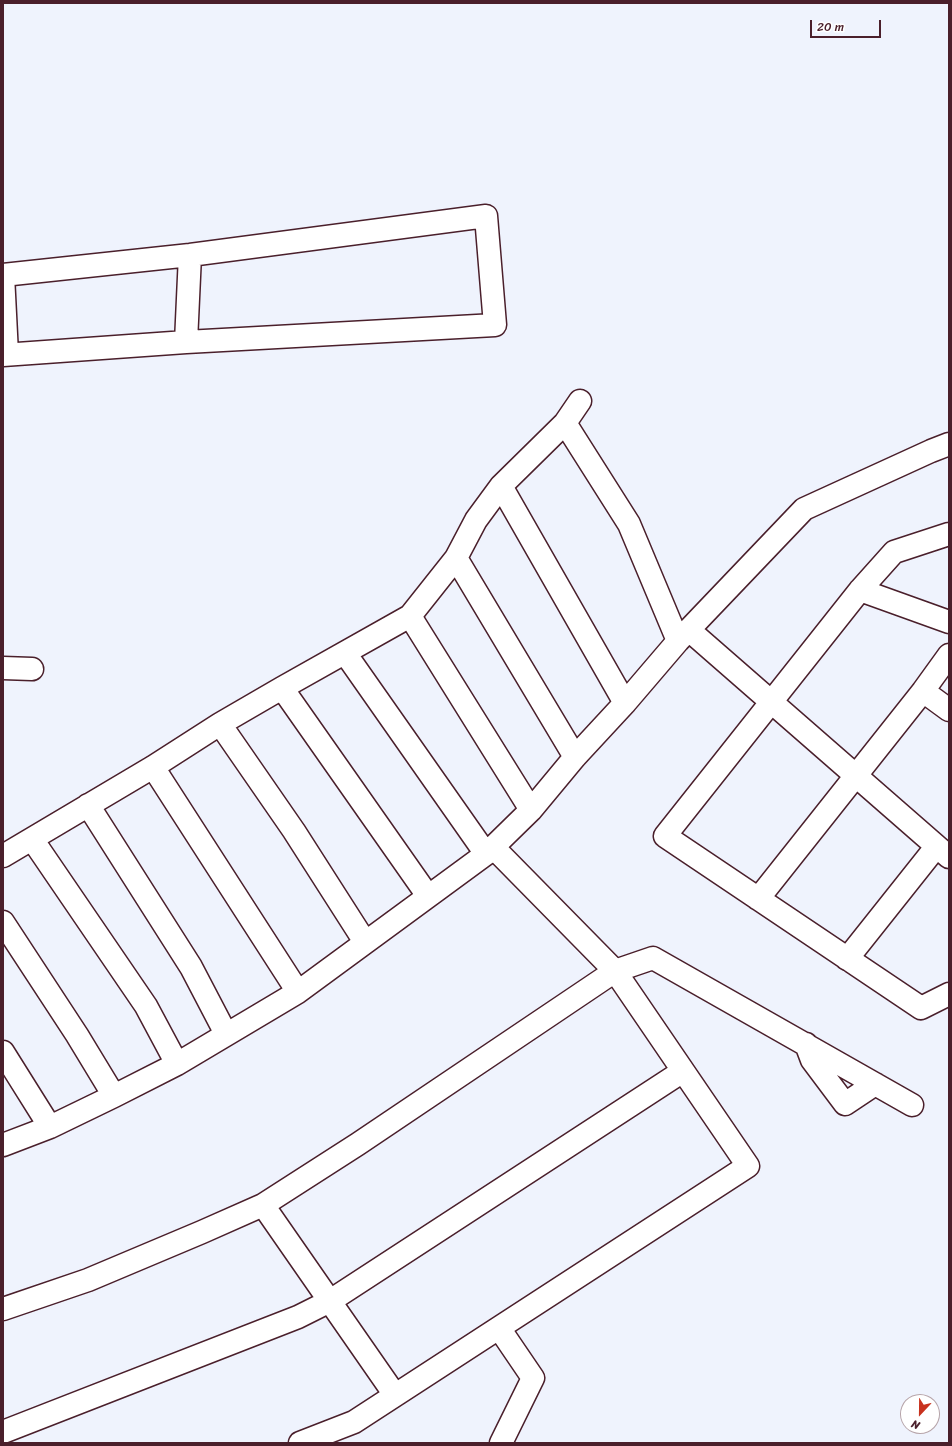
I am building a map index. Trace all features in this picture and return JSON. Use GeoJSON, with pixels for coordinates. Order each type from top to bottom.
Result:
{"type":"FeatureCollection","features":[{"type":"Feature","properties":{"kind":"street"},"geometry":{"type":"LineString","coordinates":[[486,216],[495,325],[186,342],[5,354],[3,275],[190,255],[486,216]]}},
{"type":"Feature","properties":{"kind":"street"},"geometry":{"type":"LineString","coordinates":[[186,342],[190,255]]}},
{"type":"Feature","properties":{"kind":"street"},"geometry":{"type":"LineString","coordinates":[[3,856],[153,767],[220,724],[410,616],[456,558],[476,520],[501,486],[565,423],[580,401]]}},
{"type":"Feature","properties":{"kind":"street"},"geometry":{"type":"LineString","coordinates":[[565,423],[629,524],[684,636],[771,702],[943,852],[847,959]]}},
{"type":"Feature","properties":{"kind":"street"},"geometry":{"type":"LineString","coordinates":[[3,1145],[50,1127],[177,1064],[298,992],[428,896],[490,850],[531,810],[575,757],[684,636],[804,509],[949,444]]}},
{"type":"Feature","properties":{"kind":"street"},"geometry":{"type":"LineString","coordinates":[[501,486],[625,703]]}},
{"type":"Feature","properties":{"kind":"street"},"geometry":{"type":"LineString","coordinates":[[949,534],[894,552],[860,590],[666,836],[921,1008],[949,994]]}},
{"type":"Feature","properties":{"kind":"street"},"geometry":{"type":"LineString","coordinates":[[456,558],[575,757]]}},
{"type":"Feature","properties":{"kind":"street"},"geometry":{"type":"LineString","coordinates":[[860,590],[949,622]]}},
{"type":"Feature","properties":{"kind":"street"},"geometry":{"type":"LineString","coordinates":[[410,616],[531,810]]}},
{"type":"Feature","properties":{"kind":"street"},"geometry":{"type":"LineString","coordinates":[[300,1443],[354,1422],[748,1166],[615,971],[490,850],[345,653]]}},
{"type":"Feature","properties":{"kind":"street"},"geometry":{"type":"LineString","coordinates":[[758,898],[923,691],[949,655]]}},
{"type":"Feature","properties":{"kind":"street"},"geometry":{"type":"LineString","coordinates":[[3,668],[32,668]]}},
{"type":"Feature","properties":{"kind":"street"},"geometry":{"type":"LineString","coordinates":[[282,688],[428,896]]}},
{"type":"Feature","properties":{"kind":"street"},"geometry":{"type":"LineString","coordinates":[[923,691],[949,710]]}},
{"type":"Feature","properties":{"kind":"street"},"geometry":{"type":"LineString","coordinates":[[220,724],[294,831],[365,942]]}},
{"type":"Feature","properties":{"kind":"street"},"geometry":{"type":"LineString","coordinates":[[153,767],[298,992]]}},
{"type":"Feature","properties":{"kind":"street"},"geometry":{"type":"LineString","coordinates":[[88,805],[191,967],[226,1034]]}},
{"type":"Feature","properties":{"kind":"street"},"geometry":{"type":"LineString","coordinates":[[32,840],[146,1006],[177,1064]]}},
{"type":"Feature","properties":{"kind":"street"},"geometry":{"type":"LineString","coordinates":[[3,922],[77,1035],[114,1096]]}},
{"type":"Feature","properties":{"kind":"street"},"geometry":{"type":"LineString","coordinates":[[3,1309],[88,1280],[263,1205],[358,1144],[615,971],[653,958],[912,1105]]}},
{"type":"Feature","properties":{"kind":"street"},"geometry":{"type":"LineString","coordinates":[[806,1044],[812,1060],[845,1104],[875,1084]]}},
{"type":"Feature","properties":{"kind":"street"},"geometry":{"type":"LineString","coordinates":[[3,1052],[50,1127]]}},
{"type":"Feature","properties":{"kind":"street"},"geometry":{"type":"LineString","coordinates":[[3,1432],[298,1317],[330,1301],[683,1071]]}},
{"type":"Feature","properties":{"kind":"street"},"geometry":{"type":"LineString","coordinates":[[263,1205],[395,1395]]}},
{"type":"Feature","properties":{"kind":"street"},"geometry":{"type":"LineString","coordinates":[[499,1328],[533,1378],[501,1443]]}}]}
